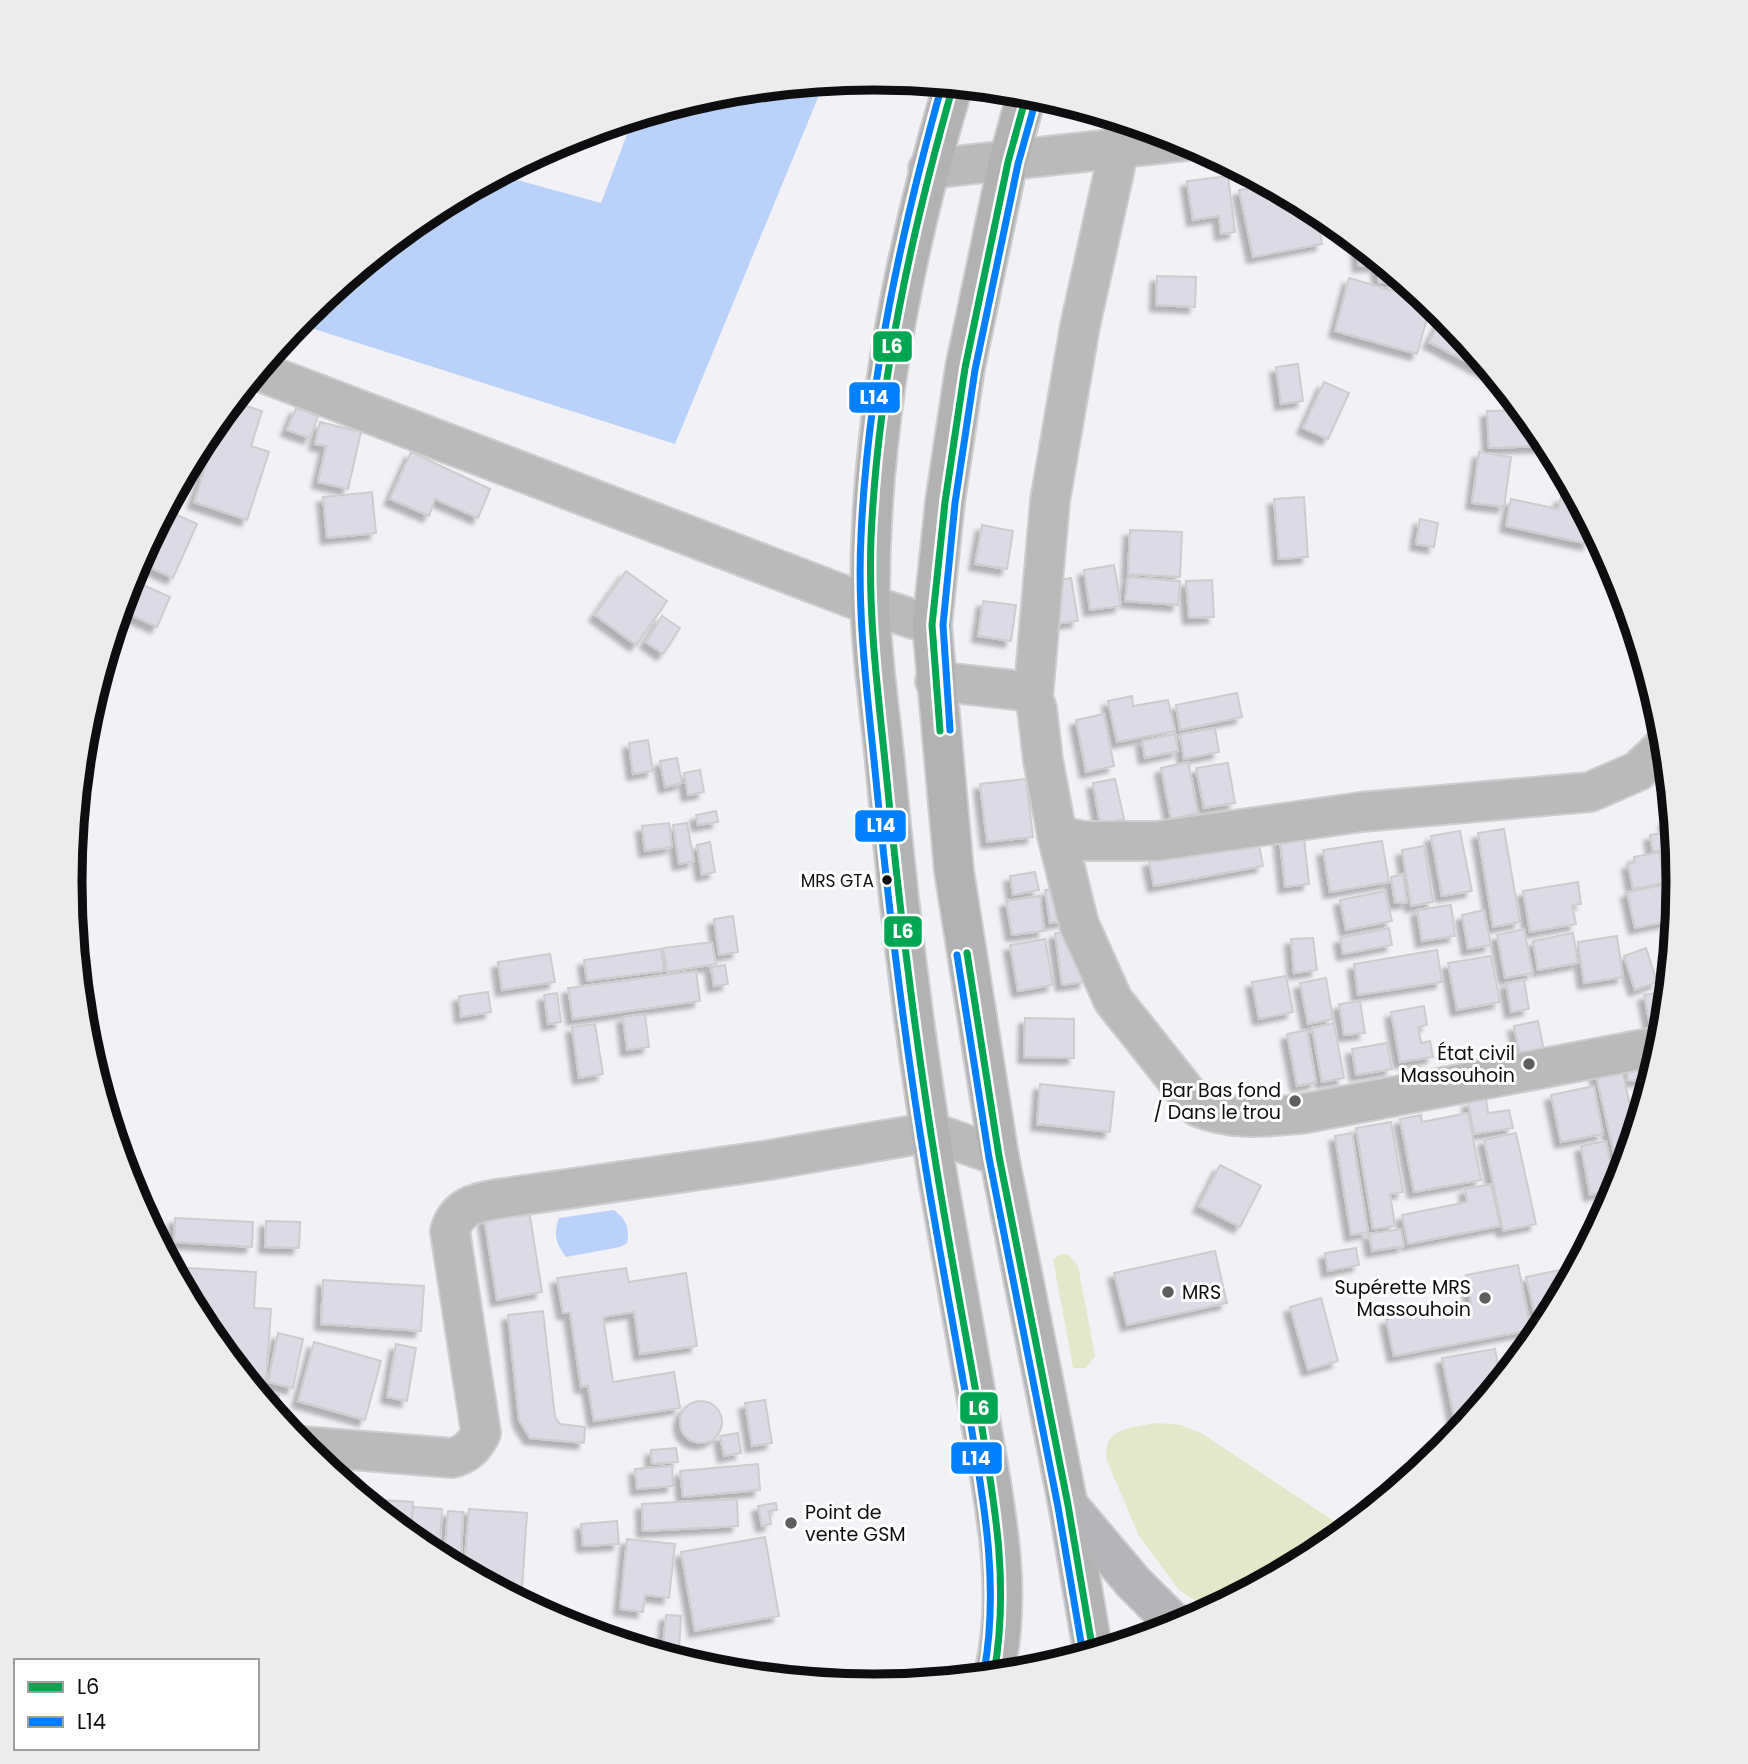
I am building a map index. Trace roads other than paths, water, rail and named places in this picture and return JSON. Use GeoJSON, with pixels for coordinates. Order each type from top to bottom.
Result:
{"type":"FeatureCollection","features":[{"type":"Feature","properties":{"kind":"highway"},"geometry":{"type":"LineString","coordinates":[[1068,1505],[1133,1583],[1167,1617]]}},
{"type":"Feature","properties":{"kind":"main road"},"geometry":{"type":"LineString","coordinates":[[950,94],[928,169],[887,374],[873,499],[870,605],[896,879],[930,1132],[999,1540],[1002,1624],[997,1664]]}},
{"type":"Feature","properties":{"kind":"main road"},"geometry":{"type":"LineString","coordinates":[[1024,104],[1008,162],[965,368],[945,502],[932,625],[954,871],[999,1156],[1068,1505],[1091,1643]]}},
{"type":"Feature","properties":{"kind":"street"},"geometry":{"type":"LineString","coordinates":[[928,169],[1008,162],[1122,136],[1144,138]]}},
{"type":"Feature","properties":{"kind":"street"},"geometry":{"type":"LineString","coordinates":[[1122,136],[1080,326],[1050,501],[1033,698],[1057,835],[1079,924],[1113,1000],[1198,1107],[1217,1115],[1249,1119],[1301,1114],[1648,1048]]}},
{"type":"Feature","properties":{"kind":"street"},"geometry":{"type":"LineString","coordinates":[[267,374],[870,605],[932,625]]}},
{"type":"Feature","properties":{"kind":"street"},"geometry":{"type":"LineString","coordinates":[[935,681],[1024,691],[1033,698]]}},
{"type":"Feature","properties":{"kind":"street"},"geometry":{"type":"LineString","coordinates":[[1057,835],[1084,841],[1157,841],[1361,812],[1590,792],[1638,771],[1655,754]]}},
{"type":"Feature","properties":{"kind":"street"},"geometry":{"type":"LineString","coordinates":[[320,1447],[452,1458],[470,1450],[477,1442],[481,1433],[450,1231],[453,1219],[461,1209],[497,1199],[781,1158],[930,1132],[999,1156]]}},
{"type":"Feature","properties":{"kind":"water"},"geometry":{"type":"Polygon","coordinates":[[[820,92],[675,444],[311,328],[314,322],[352,287],[392,254],[478,196],[512,178],[601,203],[629,129],[720,105],[820,92]]]}},
{"type":"Feature","properties":{"kind":"water"},"geometry":{"type":"Polygon","coordinates":[[[614,1210],[626,1224],[627,1243],[620,1247],[566,1257],[556,1239],[559,1218],[614,1210]]]}},
{"type":"Feature","properties":{"kind":"place","name":"MRS GTA"},"geometry":{"type":"Point","coordinates":[887,880]}},
{"type":"Feature","properties":{"kind":"place","name":"État civil Massouhoin"},"geometry":{"type":"Point","coordinates":[1529,1064]}},
{"type":"Feature","properties":{"kind":"place","name":"Bar Bas fond / Dans le trou"},"geometry":{"type":"Point","coordinates":[1295,1101]}},
{"type":"Feature","properties":{"kind":"place","name":"MRS"},"geometry":{"type":"Point","coordinates":[1168,1292]}},
{"type":"Feature","properties":{"kind":"place","name":"Supérette MRS Massouhoin"},"geometry":{"type":"Point","coordinates":[1485,1298]}},
{"type":"Feature","properties":{"kind":"place","name":"Point de vente GSM"},"geometry":{"type":"Point","coordinates":[791,1523]}}]}
